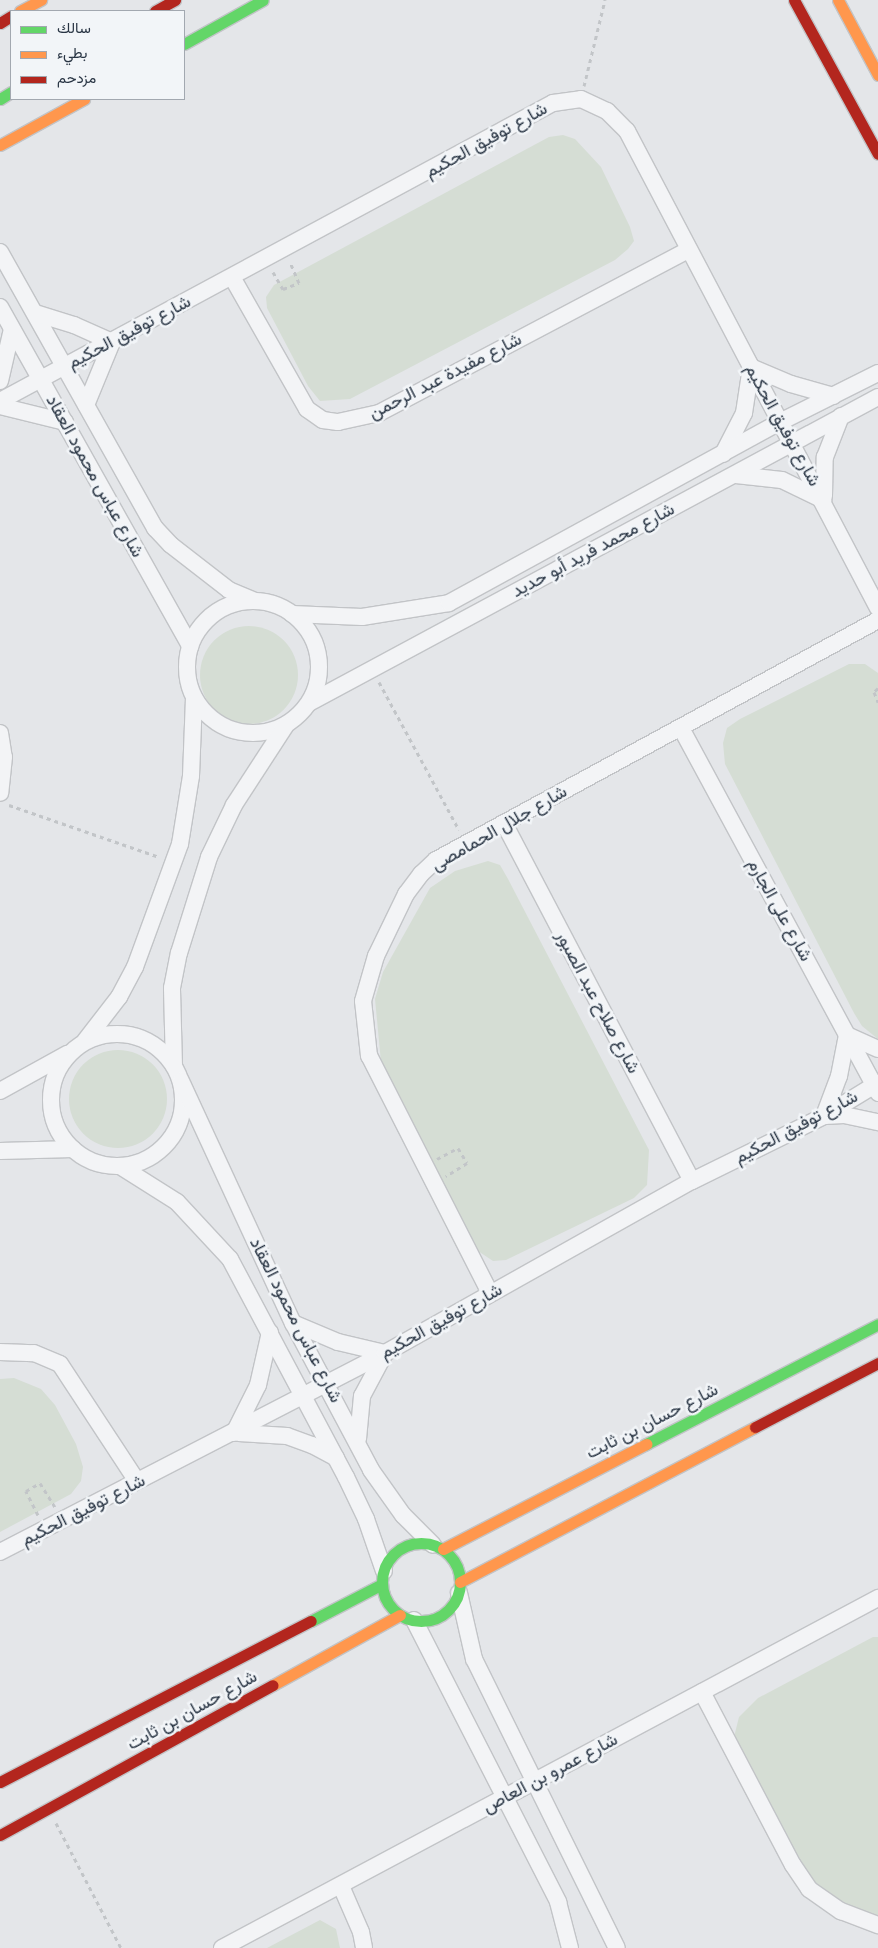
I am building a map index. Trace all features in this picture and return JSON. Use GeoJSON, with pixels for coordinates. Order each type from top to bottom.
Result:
{"type":"FeatureCollection","features":[{"type":"Feature","properties":{"kind":"street"},"geometry":{"type":"LineString","coordinates":[[22,10],[41,0]]}},
{"type":"Feature","properties":{"kind":"street"},"geometry":{"type":"LineString","coordinates":[[158,10],[176,0]]}},
{"type":"Feature","properties":{"kind":"street"},"geometry":{"type":"LineString","coordinates":[[185,43],[263,0]]}},
{"type":"Feature","properties":{"kind":"street"},"geometry":{"type":"LineString","coordinates":[[794,0],[878,154]]}},
{"type":"Feature","properties":{"kind":"street"},"geometry":{"type":"LineString","coordinates":[[838,0],[878,75]]}},
{"type":"Feature","properties":{"kind":"street","name":"شارع توفيق الحكيم"},"geometry":{"type":"LineString","coordinates":[[0,401],[40,378],[284,251],[553,103],[581,99],[608,111],[627,131],[688,250],[782,421],[878,608]]}},
{"type":"Feature","properties":{"kind":"street"},"geometry":{"type":"LineString","coordinates":[[0,145],[82,100]]}},
{"type":"Feature","properties":{"kind":"street","name":"شارع مفيدة عبد الرحمن"},"geometry":{"type":"LineString","coordinates":[[232,277],[307,409],[323,420],[338,422],[379,413],[688,250]]}},
{"type":"Feature","properties":{"kind":"street","name":"شارع عباس محمود العقاد"},"geometry":{"type":"LineString","coordinates":[[0,252],[155,528],[171,545],[229,590],[255,601]]}},
{"type":"Feature","properties":{"kind":"street","name":"شارع عباس محمود العقاد"},"geometry":{"type":"LineString","coordinates":[[0,306],[190,646]]}},
{"type":"Feature","properties":{"kind":"street"},"geometry":{"type":"LineString","coordinates":[[34,313],[74,325],[112,342],[86,405]]}},
{"type":"Feature","properties":{"kind":"street"},"geometry":{"type":"LineString","coordinates":[[0,381],[12,329]]}},
{"type":"Feature","properties":{"kind":"street"},"geometry":{"type":"LineString","coordinates":[[723,455],[744,413],[751,367],[791,384],[833,396]]}},
{"type":"Feature","properties":{"kind":"street","name":"شارع محمد فريد أبو حديد"},"geometry":{"type":"LineString","coordinates":[[292,614],[362,618],[449,603],[723,455],[782,421],[878,373]]}},
{"type":"Feature","properties":{"kind":"street","name":"شارع محمد فريد أبو حديد"},"geometry":{"type":"LineString","coordinates":[[309,703],[371,667],[736,475],[878,397]]}},
{"type":"Feature","properties":{"kind":"street"},"geometry":{"type":"LineString","coordinates":[[0,406],[66,422]]}},
{"type":"Feature","properties":{"kind":"street"},"geometry":{"type":"LineString","coordinates":[[736,475],[782,480],[824,501],[825,457],[841,416]]}},
{"type":"Feature","properties":{"kind":"street"},"geometry":{"type":"LineString","coordinates":[[255,601],[268,603],[292,614],[313,639],[318,655],[316,688],[309,703],[286,725],[266,732],[245,733],[224,728],[207,715],[194,698],[188,681],[190,646],[198,631],[223,609],[255,601]]}},
{"type":"Feature","properties":{"kind":"street","name":"شارع جلال الحمامصى"},"geometry":{"type":"LineString","coordinates":[[490,1293],[432,1184],[369,1056],[363,1001],[376,956],[406,894],[421,874],[436,860],[878,620]]}},
{"type":"Feature","properties":{"kind":"street"},"geometry":{"type":"LineString","coordinates":[[0,1091],[77,1048],[108,1035],[134,1036],[164,1052],[178,1074],[182,1114],[166,1144],[153,1156],[120,1166],[95,1162],[73,1150],[55,1124],[51,1108],[55,1077],[77,1048],[99,1026],[135,967],[174,862],[186,810],[194,698]]}},
{"type":"Feature","properties":{"kind":"street","name":"شارع عباس محمود العقاد"},"geometry":{"type":"LineString","coordinates":[[286,725],[234,805],[209,857],[178,953],[172,988],[178,1074],[293,1322],[328,1383],[358,1445],[388,1496],[438,1547]]}},
{"type":"Feature","properties":{"kind":"street","name":"شارع على الجارم"},"geometry":{"type":"LineString","coordinates":[[681,728],[877,1087]]}},
{"type":"Feature","properties":{"kind":"street"},"geometry":{"type":"LineString","coordinates":[[0,733],[4,756],[0,793]]}},
{"type":"Feature","properties":{"kind":"street","name":"شارع صلاح عبد الصبور"},"geometry":{"type":"LineString","coordinates":[[504,823],[692,1181]]}},
{"type":"Feature","properties":{"kind":"street"},"geometry":{"type":"LineString","coordinates":[[878,1049],[847,1035],[839,1076],[824,1116],[844,1115],[878,1122]]}},
{"type":"Feature","properties":{"kind":"street","name":"شارع توفيق الحكيم"},"geometry":{"type":"LineString","coordinates":[[0,1552],[234,1433],[385,1352],[692,1181],[824,1116],[877,1087]]}},
{"type":"Feature","properties":{"kind":"street"},"geometry":{"type":"LineString","coordinates":[[0,1151],[73,1150]]}},
{"type":"Feature","properties":{"kind":"street","name":"شارع عباس محمود العقاد"},"geometry":{"type":"LineString","coordinates":[[120,1166],[177,1202],[211,1236],[230,1259],[336,1458],[366,1519],[383,1578]]}},
{"type":"Feature","properties":{"kind":"street"},"geometry":{"type":"LineString","coordinates":[[293,1322],[338,1342],[385,1352],[371,1373],[362,1396],[357,1420],[358,1445]]}},
{"type":"Feature","properties":{"kind":"street","name":"شارع حسان بن ثابت"},"geometry":{"type":"LineString","coordinates":[[438,1547],[878,1324]]}},
{"type":"Feature","properties":{"kind":"street"},"geometry":{"type":"LineString","coordinates":[[270,1332],[258,1385],[234,1433],[261,1432],[287,1436],[312,1445],[336,1458]]}},
{"type":"Feature","properties":{"kind":"street"},"geometry":{"type":"LineString","coordinates":[[0,1352],[34,1353],[60,1364],[137,1481]]}},
{"type":"Feature","properties":{"kind":"street"},"geometry":{"type":"LineString","coordinates":[[407,1617],[424,1621],[443,1614],[459,1587],[878,1363]]}},
{"type":"Feature","properties":{"kind":"street"},"geometry":{"type":"LineString","coordinates":[[570,1948],[558,1902],[505,1798],[407,1617],[388,1601],[383,1578],[388,1562],[403,1548],[412,1544],[438,1547],[452,1558],[474,1659],[617,1948]]}},
{"type":"Feature","properties":{"kind":"street","name":"شارع حسان بن ثابت"},"geometry":{"type":"LineString","coordinates":[[0,1782],[383,1578]]}},
{"type":"Feature","properties":{"kind":"street","name":"شارع عمرو بن العاص"},"geometry":{"type":"LineString","coordinates":[[222,1948],[878,1598]]}},
{"type":"Feature","properties":{"kind":"street","name":"شارع حسان بن ثابت"},"geometry":{"type":"LineString","coordinates":[[0,1835],[407,1617]]}},
{"type":"Feature","properties":{"kind":"street"},"geometry":{"type":"LineString","coordinates":[[702,1692],[793,1865],[809,1889],[841,1911],[878,1925]]}},
{"type":"Feature","properties":{"kind":"street"},"geometry":{"type":"LineString","coordinates":[[341,1886],[361,1932],[364,1948]]}},
{"type":"Feature","properties":{"kind":"path"},"geometry":{"type":"LineString","coordinates":[[581,99],[605,0]]}},
{"type":"Feature","properties":{"kind":"path"},"geometry":{"type":"LineString","coordinates":[[267,260],[283,290],[292,286],[300,281],[284,251]]}},
{"type":"Feature","properties":{"kind":"path"},"geometry":{"type":"LineString","coordinates":[[371,667],[466,844]]}},
{"type":"Feature","properties":{"kind":"path"},"geometry":{"type":"LineString","coordinates":[[878,688],[874,692],[878,702]]}},
{"type":"Feature","properties":{"kind":"path"},"geometry":{"type":"LineString","coordinates":[[0,802],[174,862]]}},
{"type":"Feature","properties":{"kind":"path"},"geometry":{"type":"LineString","coordinates":[[424,1167],[458,1148],[467,1163],[432,1184]]}},
{"type":"Feature","properties":{"kind":"path"},"geometry":{"type":"LineString","coordinates":[[45,1530],[27,1490],[42,1484],[62,1521]]}},
{"type":"Feature","properties":{"kind":"path"},"geometry":{"type":"LineString","coordinates":[[49,1809],[121,1948]]}},
{"type":"Feature","properties":{"kind":"shaded area"},"geometry":{"type":"Polygon","coordinates":[[[563,135],[575,139],[601,167],[630,227],[634,241],[628,249],[615,260],[350,399],[320,401],[308,386],[267,308],[266,297],[274,285],[549,137],[563,135]]]}},
{"type":"Feature","properties":{"kind":"shaded area"},"geometry":{"type":"Polygon","coordinates":[[[249,626],[268,629],[284,640],[295,656],[298,675],[295,694],[284,710],[268,721],[249,724],[230,721],[214,710],[203,694],[200,675],[203,656],[214,640],[230,629],[249,626]]]}},
{"type":"Feature","properties":{"kind":"shaded area"},"geometry":{"type":"Polygon","coordinates":[[[849,664],[865,664],[878,673],[878,1039],[862,1026],[854,1013],[725,764],[723,743],[727,728],[740,719],[849,664]]]}},
{"type":"Feature","properties":{"kind":"shaded area"},"geometry":{"type":"Polygon","coordinates":[[[488,861],[500,865],[508,879],[649,1150],[647,1185],[634,1198],[506,1260],[493,1261],[478,1251],[381,1062],[375,999],[383,972],[430,888],[455,871],[488,861]]]}},
{"type":"Feature","properties":{"kind":"shaded area"},"geometry":{"type":"Polygon","coordinates":[[[118,1050],[137,1054],[153,1064],[163,1080],[167,1099],[163,1118],[153,1134],[137,1144],[118,1148],[99,1144],[83,1134],[73,1118],[69,1099],[73,1080],[83,1064],[99,1054],[118,1050]]]}},
{"type":"Feature","properties":{"kind":"shaded area"},"geometry":{"type":"Polygon","coordinates":[[[14,1378],[41,1389],[55,1405],[76,1444],[83,1467],[81,1481],[71,1494],[0,1532],[0,1379],[14,1378]]]}},
{"type":"Feature","properties":{"kind":"shaded area"},"geometry":{"type":"Polygon","coordinates":[[[873,1637],[878,1637],[878,1917],[837,1903],[809,1878],[734,1737],[739,1717],[758,1698],[873,1637]]]}},
{"type":"Feature","properties":{"kind":"shaded area"},"geometry":{"type":"Polygon","coordinates":[[[320,1920],[336,1929],[340,1948],[267,1948],[320,1920]]]}},
{"type":"Feature","properties":{"kind":"traffic: fast"},"geometry":{"type":"LineString","coordinates":[[185,43],[263,0]]}},
{"type":"Feature","properties":{"kind":"traffic: fast"},"geometry":{"type":"LineString","coordinates":[[0,99],[10,93]]}},
{"type":"Feature","properties":{"kind":"traffic: fast"},"geometry":{"type":"LineString","coordinates":[[646,1444],[878,1324]]}},
{"type":"Feature","properties":{"kind":"traffic: fast"},"geometry":{"type":"LineString","coordinates":[[421,1543],[436,1546],[453,1560],[457,1567],[460,1582],[457,1597],[443,1614],[436,1618],[421,1621],[406,1618],[389,1604],[385,1597],[382,1582],[385,1567],[399,1550],[406,1546],[421,1543]]}},
{"type":"Feature","properties":{"kind":"traffic: fast"},"geometry":{"type":"LineString","coordinates":[[311,1621],[382,1584]]}},
{"type":"Feature","properties":{"kind":"traffic: slow"},"geometry":{"type":"LineString","coordinates":[[22,10],[41,0]]}},
{"type":"Feature","properties":{"kind":"traffic: slow"},"geometry":{"type":"LineString","coordinates":[[838,0],[878,75]]}},
{"type":"Feature","properties":{"kind":"traffic: slow"},"geometry":{"type":"LineString","coordinates":[[0,145],[82,100]]}},
{"type":"Feature","properties":{"kind":"traffic: slow"},"geometry":{"type":"LineString","coordinates":[[460,1582],[755,1427]]}},
{"type":"Feature","properties":{"kind":"traffic: slow"},"geometry":{"type":"LineString","coordinates":[[443,1549],[646,1444]]}},
{"type":"Feature","properties":{"kind":"traffic: slow"},"geometry":{"type":"LineString","coordinates":[[273,1685],[400,1615]]}},
{"type":"Feature","properties":{"kind":"traffic: jam"},"geometry":{"type":"LineString","coordinates":[[157,10],[175,0]]}},
{"type":"Feature","properties":{"kind":"traffic: jam"},"geometry":{"type":"LineString","coordinates":[[794,0],[878,154]]}},
{"type":"Feature","properties":{"kind":"traffic: jam"},"geometry":{"type":"LineString","coordinates":[[0,23],[10,17]]}},
{"type":"Feature","properties":{"kind":"traffic: jam"},"geometry":{"type":"LineString","coordinates":[[755,1427],[878,1363]]}},
{"type":"Feature","properties":{"kind":"traffic: jam"},"geometry":{"type":"LineString","coordinates":[[0,1782],[311,1621]]}},
{"type":"Feature","properties":{"kind":"traffic: jam"},"geometry":{"type":"LineString","coordinates":[[0,1835],[273,1685]]}}]}
